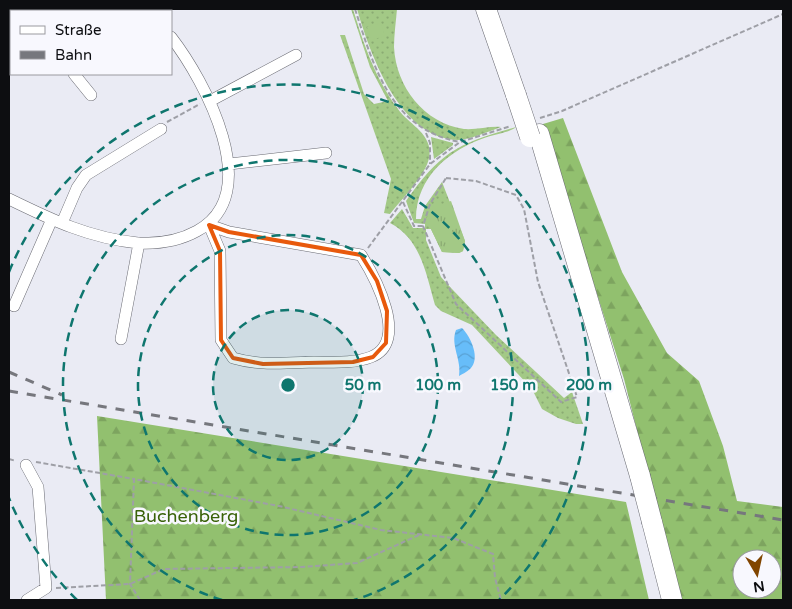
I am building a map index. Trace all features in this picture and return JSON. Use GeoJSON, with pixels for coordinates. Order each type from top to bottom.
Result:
{"type":"FeatureCollection","features":[{"type":"Feature","properties":{"kind":"highway"},"geometry":{"type":"LineString","coordinates":[[486,9],[521,94]]}},
{"type":"Feature","properties":{"kind":"highway"},"geometry":{"type":"LineString","coordinates":[[496,9],[535,136],[647,523],[672,600]]}},
{"type":"Feature","properties":{"kind":"highway"},"geometry":{"type":"LineString","coordinates":[[647,523],[661,600]]}},
{"type":"Feature","properties":{"kind":"street"},"geometry":{"type":"LineString","coordinates":[[9,199],[95,237],[139,243],[170,241],[209,224],[224,203],[228,185],[229,164],[223,137],[210,101],[172,39]]}},
{"type":"Feature","properties":{"kind":"street"},"geometry":{"type":"LineString","coordinates":[[210,101],[296,55]]}},
{"type":"Feature","properties":{"kind":"street"},"geometry":{"type":"LineString","coordinates":[[75,75],[91,95]]}},
{"type":"Feature","properties":{"kind":"street"},"geometry":{"type":"LineString","coordinates":[[14,306],[57,221],[86,175],[161,129]]}},
{"type":"Feature","properties":{"kind":"street"},"geometry":{"type":"LineString","coordinates":[[229,164],[326,153]]}},
{"type":"Feature","properties":{"kind":"street"},"geometry":{"type":"LineString","coordinates":[[209,224],[229,232],[361,255],[377,281],[387,311],[389,330],[386,344],[373,357],[353,362],[246,362],[233,358],[221,340],[220,251],[209,224]]}},
{"type":"Feature","properties":{"kind":"street"},"geometry":{"type":"LineString","coordinates":[[121,338],[139,243]]}},
{"type":"Feature","properties":{"kind":"street"},"geometry":{"type":"LineString","coordinates":[[26,465],[38,486],[46,588],[27,600]]}},
{"type":"Feature","properties":{"kind":"path"},"geometry":{"type":"LineString","coordinates":[[355,9],[366,47],[378,74],[400,109],[426,132],[460,142],[430,164],[361,255]]}},
{"type":"Feature","properties":{"kind":"path"},"geometry":{"type":"LineString","coordinates":[[562,111],[783,14]]}},
{"type":"Feature","properties":{"kind":"path"},"geometry":{"type":"LineString","coordinates":[[161,129],[173,117],[210,101]]}},
{"type":"Feature","properties":{"kind":"path"},"geometry":{"type":"LineString","coordinates":[[426,132],[430,143],[430,164]]}},
{"type":"Feature","properties":{"kind":"path"},"geometry":{"type":"LineString","coordinates":[[446,178],[476,181],[516,195],[524,210],[538,282],[576,397],[560,402],[456,304],[423,226],[430,204],[446,178]]}},
{"type":"Feature","properties":{"kind":"path"},"geometry":{"type":"LineString","coordinates":[[403,201],[414,226],[423,226]]}},
{"type":"Feature","properties":{"kind":"path"},"geometry":{"type":"LineString","coordinates":[[26,465],[34,461],[279,506],[382,530],[453,538],[493,554],[495,578],[501,600]]}},
{"type":"Feature","properties":{"kind":"path"},"geometry":{"type":"LineString","coordinates":[[134,479],[130,584],[140,600]]}},
{"type":"Feature","properties":{"kind":"path"},"geometry":{"type":"LineString","coordinates":[[46,588],[130,584],[164,568],[302,567],[357,563],[421,534]]}},
{"type":"Feature","properties":{"kind":"highlighted area"},"geometry":{"type":"Polygon","coordinates":[[[209,225],[229,232],[361,255],[377,281],[387,311],[386,343],[373,357],[353,362],[263,364],[233,358],[221,340],[220,251],[209,225]]]}},
{"type":"Feature","properties":{"kind":"green space"},"geometry":{"type":"Polygon","coordinates":[[[351,9],[353,9],[366,48],[383,85],[398,109],[424,136],[430,150],[427,165],[423,172],[390,214],[384,213],[391,179],[340,35],[345,35],[364,94],[374,104],[388,101],[370,67],[351,9]]]}},
{"type":"Feature","properties":{"kind":"green space"},"geometry":{"type":"Polygon","coordinates":[[[357,9],[397,9],[394,42],[396,62],[406,89],[425,111],[436,119],[464,129],[501,127],[474,137],[458,140],[438,136],[420,125],[404,110],[379,70],[357,9]]]}},
{"type":"Feature","properties":{"kind":"green space"},"geometry":{"type":"Polygon","coordinates":[[[381,23],[385,36],[371,40],[367,27],[381,23]]]}},
{"type":"Feature","properties":{"kind":"green space"},"geometry":{"type":"Polygon","coordinates":[[[563,118],[622,272],[667,353],[699,381],[723,446],[737,501],[783,507],[783,600],[680,600],[624,379],[543,124],[563,118]]]}},
{"type":"Feature","properties":{"kind":"green space"},"geometry":{"type":"Polygon","coordinates":[[[516,127],[507,132],[473,142],[448,157],[429,178],[422,190],[416,219],[421,219],[425,206],[442,182],[465,241],[463,251],[459,253],[442,252],[431,229],[426,229],[426,240],[441,277],[496,335],[564,398],[572,392],[583,424],[576,424],[558,418],[542,409],[532,389],[472,325],[441,311],[435,305],[421,258],[409,238],[390,223],[402,209],[413,228],[425,228],[425,224],[414,223],[406,201],[429,171],[440,160],[465,145],[479,138],[516,127]]]}},
{"type":"Feature","properties":{"kind":"green space"},"geometry":{"type":"Polygon","coordinates":[[[431,137],[453,143],[453,145],[434,159],[431,137]]]}},
{"type":"Feature","properties":{"kind":"green space"},"geometry":{"type":"Polygon","coordinates":[[[451,201],[465,241],[463,251],[459,253],[442,252],[426,219],[433,207],[451,201]]]}},
{"type":"Feature","properties":{"kind":"green space","name":"Buchenberg"},"geometry":{"type":"Polygon","coordinates":[[[97,416],[626,502],[649,600],[106,600],[97,416]]]}},
{"type":"Feature","properties":{"kind":"water"},"geometry":{"type":"Polygon","coordinates":[[[462,328],[474,348],[475,360],[470,369],[459,376],[459,364],[454,341],[456,330],[462,328]]]}},
{"type":"Feature","properties":{"kind":"railway"},"geometry":{"type":"LineString","coordinates":[[9,372],[62,395]]}},
{"type":"Feature","properties":{"kind":"railway"},"geometry":{"type":"LineString","coordinates":[[9,391],[783,520]]}}]}
